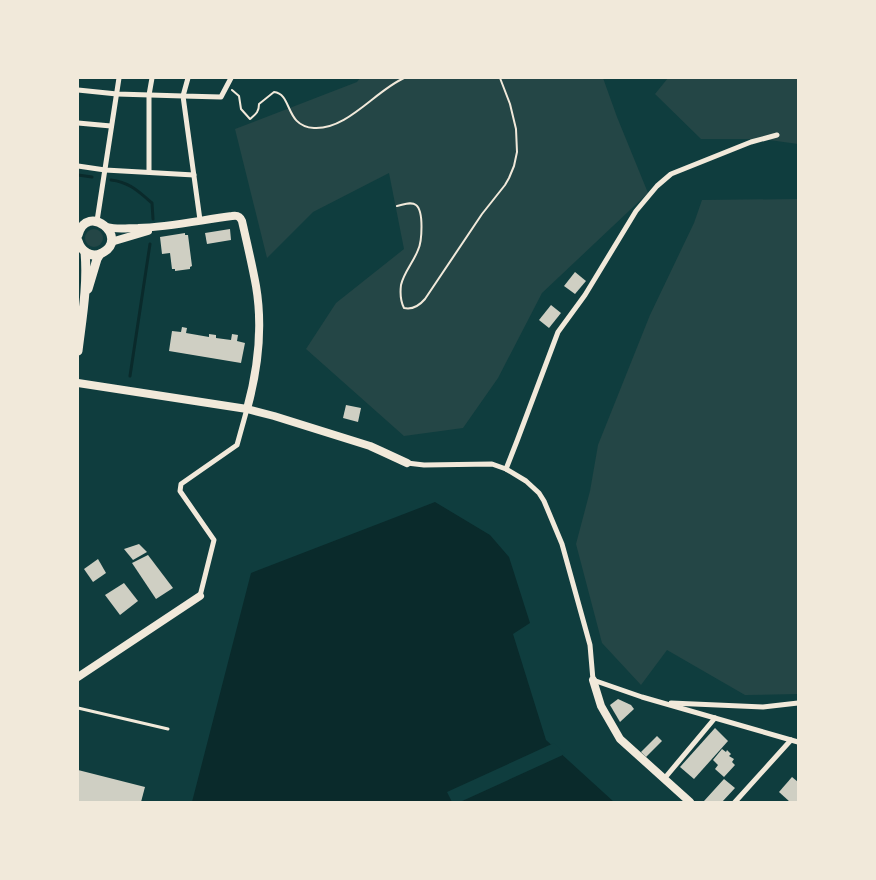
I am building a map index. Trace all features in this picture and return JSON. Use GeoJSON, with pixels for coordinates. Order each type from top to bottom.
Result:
{"type":"FeatureCollection","features":[{"type":"Feature","properties":{"kind":"main road"},"geometry":{"type":"LineString","coordinates":[[79,229],[89,222],[97,221],[107,227],[111,234],[111,242],[97,259],[85,301]]}},
{"type":"Feature","properties":{"kind":"main road"},"geometry":{"type":"LineString","coordinates":[[78,240],[81,249],[85,252],[92,255],[100,254]]}},
{"type":"Feature","properties":{"kind":"main road"},"geometry":{"type":"LineString","coordinates":[[78,351],[85,301],[85,252]]}},
{"type":"Feature","properties":{"kind":"street"},"geometry":{"type":"LineString","coordinates":[[97,221],[119,78]]}},
{"type":"Feature","properties":{"kind":"street"},"geometry":{"type":"LineString","coordinates":[[149,172],[149,95],[152,78]]}},
{"type":"Feature","properties":{"kind":"street"},"geometry":{"type":"LineString","coordinates":[[188,78],[183,96],[200,220]]}},
{"type":"Feature","properties":{"kind":"street"},"geometry":{"type":"LineString","coordinates":[[78,90],[117,94],[221,97],[231,78]]}},
{"type":"Feature","properties":{"kind":"street"},"geometry":{"type":"LineString","coordinates":[[78,123],[111,126]]}},
{"type":"Feature","properties":{"kind":"street"},"geometry":{"type":"LineString","coordinates":[[506,469],[558,332],[585,295],[636,211],[657,186],[671,174],[751,142],[777,135]]}},
{"type":"Feature","properties":{"kind":"street"},"geometry":{"type":"LineString","coordinates":[[78,166],[105,170],[194,176]]}},
{"type":"Feature","properties":{"kind":"street"},"geometry":{"type":"LineString","coordinates":[[78,677],[200,596],[214,540],[180,491],[181,484],[237,445],[257,367],[259,348],[256,287],[242,221],[236,215],[160,227],[111,242]]}},
{"type":"Feature","properties":{"kind":"street"},"geometry":{"type":"LineString","coordinates":[[107,227],[160,227]]}},
{"type":"Feature","properties":{"kind":"street"},"geometry":{"type":"LineString","coordinates":[[78,383],[247,409],[370,446],[407,464],[492,464],[506,469],[526,481],[539,493],[544,501],[562,544],[590,645],[593,680],[601,706],[620,739],[690,802]]}},
{"type":"Feature","properties":{"kind":"street"},"geometry":{"type":"LineString","coordinates":[[593,680],[642,697],[798,742]]}},
{"type":"Feature","properties":{"kind":"street"},"geometry":{"type":"LineString","coordinates":[[663,703],[763,707],[798,703]]}},
{"type":"Feature","properties":{"kind":"street"},"geometry":{"type":"LineString","coordinates":[[664,779],[715,718]]}},
{"type":"Feature","properties":{"kind":"street"},"geometry":{"type":"LineString","coordinates":[[735,802],[791,740]]}},
{"type":"Feature","properties":{"kind":"lane"},"geometry":{"type":"LineString","coordinates":[[78,708],[168,730]]}},
{"type":"Feature","properties":{"kind":"path"},"geometry":{"type":"LineString","coordinates":[[227,86],[239,96],[241,109],[250,119],[257,114],[260,104],[265,99],[274,92],[278,92],[287,103],[293,117],[300,124],[306,127],[322,128],[331,126],[346,118],[397,81],[404,78]]}},
{"type":"Feature","properties":{"kind":"path"},"geometry":{"type":"LineString","coordinates":[[397,206],[412,203],[419,208],[421,215],[421,237],[418,250],[404,275],[400,293],[402,306],[412,309],[425,299],[482,214],[509,178],[514,166],[516,129],[510,104],[500,78]]}},
{"type":"Feature","properties":{"kind":"shaded area"},"geometry":{"type":"Polygon","coordinates":[[[360,78],[603,78],[648,193],[542,293],[498,378],[463,428],[404,436],[306,349],[336,303],[404,249],[389,173],[313,212],[267,258],[235,129],[357,82],[360,78]]]}},
{"type":"Feature","properties":{"kind":"shaded area"},"geometry":{"type":"Polygon","coordinates":[[[668,78],[798,78],[798,144],[762,139],[701,139],[655,94],[668,78]]]}},
{"type":"Feature","properties":{"kind":"shaded area"},"geometry":{"type":"Polygon","coordinates":[[[798,199],[798,694],[745,695],[667,650],[641,685],[602,643],[576,544],[590,491],[598,445],[650,315],[694,223],[702,200],[798,199]]]}},
{"type":"Feature","properties":{"kind":"shaded area"},"geometry":{"type":"Polygon","coordinates":[[[90,229],[98,229],[103,234],[101,245],[90,247],[85,242],[85,234],[90,229]]]}},
{"type":"Feature","properties":{"kind":"shaded area"},"geometry":{"type":"Polygon","coordinates":[[[435,502],[490,535],[509,557],[530,623],[513,634],[546,740],[614,802],[192,802],[251,573],[435,502]]]}},
{"type":"Feature","properties":{"kind":"pier"},"geometry":{"type":"Polygon","coordinates":[[[554,743],[565,754],[460,802],[452,802],[447,792],[554,743]]]}},
{"type":"Feature","properties":{"kind":"building"},"geometry":{"type":"Polygon","coordinates":[[[230,229],[231,240],[207,244],[205,233],[230,229]]]}},
{"type":"Feature","properties":{"kind":"building"},"geometry":{"type":"Polygon","coordinates":[[[185,233],[185,235],[188,235],[192,266],[190,269],[175,271],[175,269],[172,269],[170,253],[162,254],[160,237],[185,233]]]}},
{"type":"Feature","properties":{"kind":"building"},"geometry":{"type":"Polygon","coordinates":[[[575,272],[586,281],[575,294],[564,286],[575,272]]]}},
{"type":"Feature","properties":{"kind":"building"},"geometry":{"type":"Polygon","coordinates":[[[551,305],[561,313],[549,328],[539,320],[551,305]]]}},
{"type":"Feature","properties":{"kind":"building"},"geometry":{"type":"Polygon","coordinates":[[[182,327],[187,328],[186,333],[209,337],[209,334],[216,335],[216,338],[231,340],[232,334],[238,335],[237,341],[245,343],[241,363],[169,351],[172,331],[181,332],[182,327]]]}},
{"type":"Feature","properties":{"kind":"building"},"geometry":{"type":"Polygon","coordinates":[[[346,405],[361,408],[358,422],[343,418],[346,405]]]}},
{"type":"Feature","properties":{"kind":"building"},"geometry":{"type":"Polygon","coordinates":[[[139,544],[147,552],[133,560],[124,549],[139,544]]]}},
{"type":"Feature","properties":{"kind":"building"},"geometry":{"type":"Polygon","coordinates":[[[148,555],[173,588],[156,599],[132,563],[148,555]]]}},
{"type":"Feature","properties":{"kind":"building"},"geometry":{"type":"Polygon","coordinates":[[[98,559],[106,573],[93,582],[84,569],[98,559]]]}},
{"type":"Feature","properties":{"kind":"building"},"geometry":{"type":"Polygon","coordinates":[[[124,583],[138,601],[120,615],[105,595],[124,583]]]}},
{"type":"Feature","properties":{"kind":"building"},"geometry":{"type":"Polygon","coordinates":[[[618,699],[631,705],[634,709],[620,722],[610,705],[618,699]]]}},
{"type":"Feature","properties":{"kind":"building"},"geometry":{"type":"Polygon","coordinates":[[[715,728],[728,741],[694,779],[680,767],[715,728]]]}},
{"type":"Feature","properties":{"kind":"building"},"geometry":{"type":"Polygon","coordinates":[[[657,736],[662,741],[646,757],[641,752],[657,736]]]}},
{"type":"Feature","properties":{"kind":"building"},"geometry":{"type":"Polygon","coordinates":[[[722,749],[726,752],[727,750],[731,754],[729,756],[734,759],[732,762],[735,765],[724,777],[715,769],[718,765],[713,760],[722,749]]]}},
{"type":"Feature","properties":{"kind":"building"},"geometry":{"type":"Polygon","coordinates":[[[78,770],[145,787],[141,802],[78,802],[78,770]]]}},
{"type":"Feature","properties":{"kind":"building"},"geometry":{"type":"Polygon","coordinates":[[[792,777],[798,782],[798,800],[796,802],[790,802],[779,792],[792,777]]]}},
{"type":"Feature","properties":{"kind":"building"},"geometry":{"type":"Polygon","coordinates":[[[724,779],[735,788],[722,802],[704,801],[724,779]]]}},
{"type":"Feature","properties":{"kind":"waterway"},"geometry":{"type":"LineString","coordinates":[[78,175],[92,177]]}},
{"type":"Feature","properties":{"kind":"waterway"},"geometry":{"type":"LineString","coordinates":[[111,180],[128,185],[152,203],[153,219]]}},
{"type":"Feature","properties":{"kind":"waterway"},"geometry":{"type":"LineString","coordinates":[[130,376],[150,244]]}}]}
